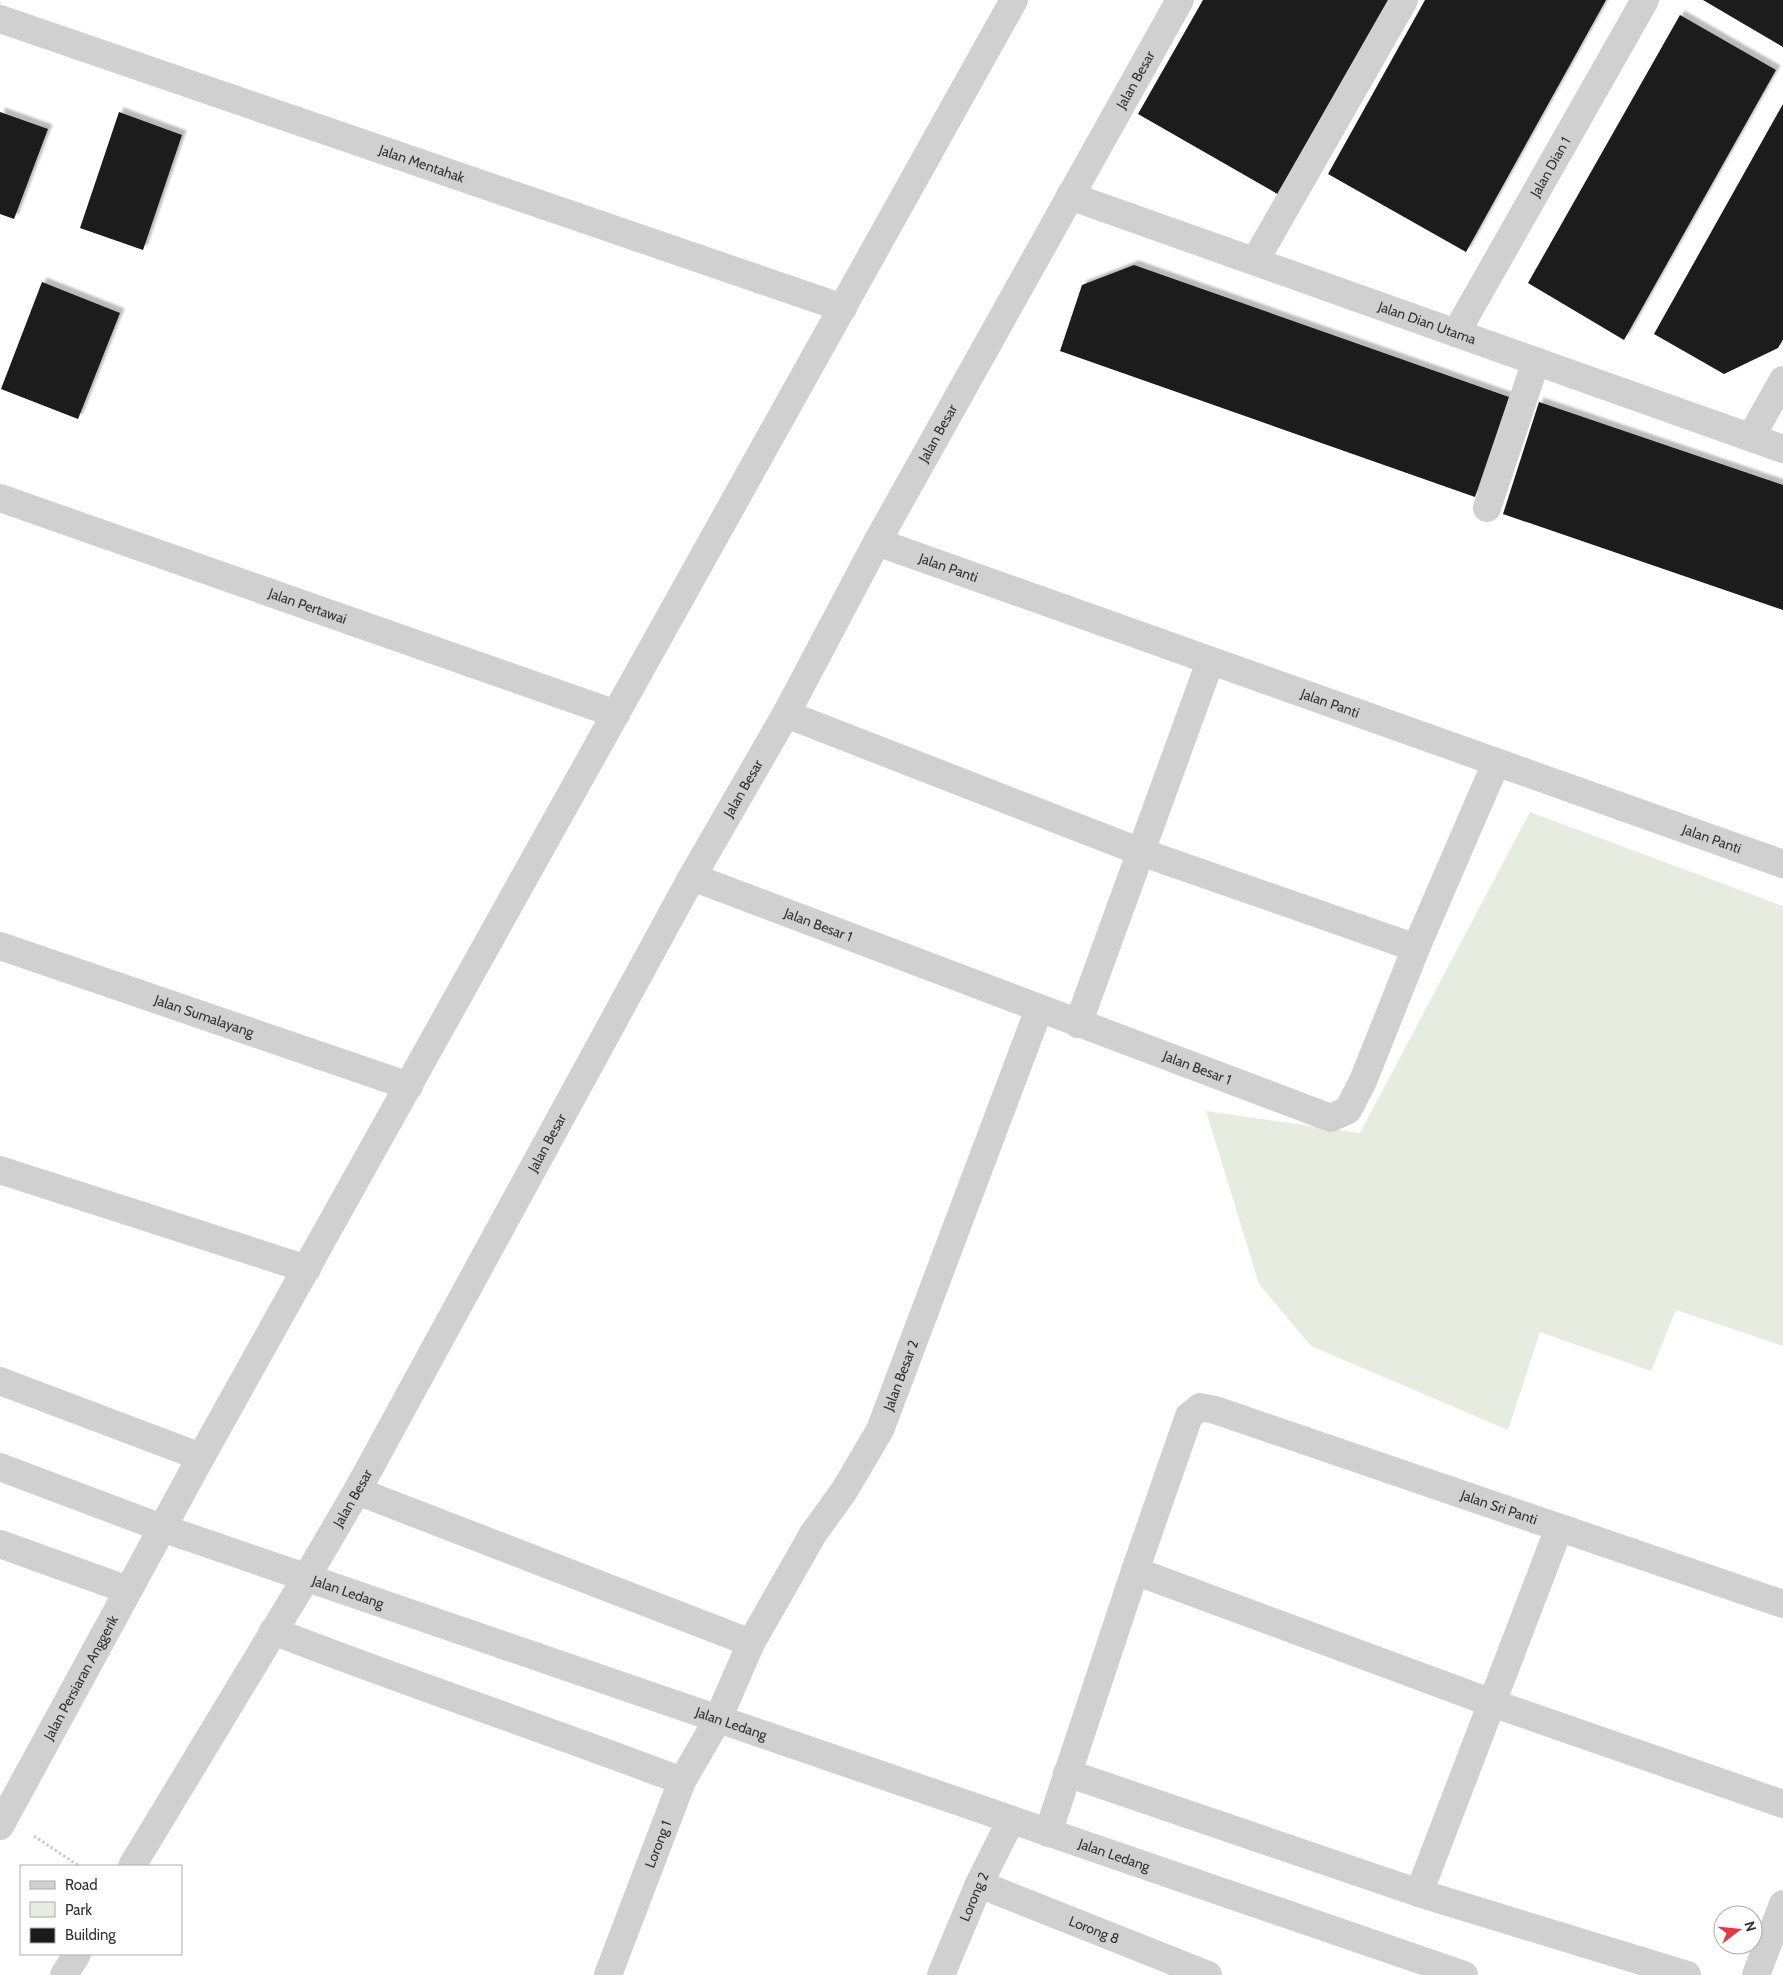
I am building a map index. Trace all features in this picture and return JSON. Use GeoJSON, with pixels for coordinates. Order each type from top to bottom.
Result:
{"type":"FeatureCollection","features":[{"type":"Feature","properties":{"kind":"street"},"geometry":{"type":"LineString","coordinates":[[162,1528],[1014,0]]}},
{"type":"Feature","properties":{"kind":"street","name":"Jalan Besar"},"geometry":{"type":"LineString","coordinates":[[306,1578],[357,1491],[692,877],[786,714],[878,542],[1180,0]]}},
{"type":"Feature","properties":{"kind":"street"},"geometry":{"type":"LineString","coordinates":[[1255,261],[1404,0]]}},
{"type":"Feature","properties":{"kind":"street","name":"Jalan Dian 1"},"geometry":{"type":"LineString","coordinates":[[1456,333],[1645,0]]}},
{"type":"Feature","properties":{"kind":"street","name":"Jalan Mentahak"},"geometry":{"type":"LineString","coordinates":[[0,20],[843,308]]}},
{"type":"Feature","properties":{"kind":"street","name":"Jalan Dian Utama"},"geometry":{"type":"LineString","coordinates":[[1070,196],[1783,449]]}},
{"type":"Feature","properties":{"kind":"street"},"geometry":{"type":"LineString","coordinates":[[1487,508],[1536,361]]}},
{"type":"Feature","properties":{"kind":"street"},"geometry":{"type":"LineString","coordinates":[[1751,437],[1783,380]]}},
{"type":"Feature","properties":{"kind":"street","name":"Jalan Pertawai"},"geometry":{"type":"LineString","coordinates":[[0,498],[616,714]]}},
{"type":"Feature","properties":{"kind":"street","name":"Jalan Panti"},"geometry":{"type":"LineString","coordinates":[[878,542],[1210,662],[1783,864]]}},
{"type":"Feature","properties":{"kind":"street"},"geometry":{"type":"LineString","coordinates":[[1078,1024],[1210,662]]}},
{"type":"Feature","properties":{"kind":"street"},"geometry":{"type":"LineString","coordinates":[[786,714],[1141,852],[1416,948]]}},
{"type":"Feature","properties":{"kind":"street","name":"Jalan Besar 1"},"geometry":{"type":"LineString","coordinates":[[692,877],[1078,1024],[1332,1118],[1348,1110],[1363,1081],[1416,948],[1496,763]]}},
{"type":"Feature","properties":{"kind":"street","name":"Jalan Sumalayang"},"geometry":{"type":"LineString","coordinates":[[0,946],[409,1086]]}},
{"type":"Feature","properties":{"kind":"street","name":"Jalan Besar 2"},"geometry":{"type":"LineString","coordinates":[[718,1719],[751,1643],[813,1534],[844,1491],[880,1430],[1039,1009]]}},
{"type":"Feature","properties":{"kind":"street"},"geometry":{"type":"LineString","coordinates":[[0,1170],[307,1269]]}},
{"type":"Feature","properties":{"kind":"street"},"geometry":{"type":"LineString","coordinates":[[0,1380],[201,1457]]}},
{"type":"Feature","properties":{"kind":"street","name":"Jalan Sri Panti"},"geometry":{"type":"LineString","coordinates":[[1134,1572],[1188,1416],[1200,1407],[1215,1410],[1783,1604]]}},
{"type":"Feature","properties":{"kind":"street","name":"Jalan Ledang"},"geometry":{"type":"LineString","coordinates":[[0,1467],[162,1528],[306,1578],[1464,1975]]}},
{"type":"Feature","properties":{"kind":"street"},"geometry":{"type":"LineString","coordinates":[[357,1491],[751,1643]]}},
{"type":"Feature","properties":{"kind":"street","name":"Jalan Persiaran Anggerik"},"geometry":{"type":"LineString","coordinates":[[2,1822],[162,1528]]}},
{"type":"Feature","properties":{"kind":"street"},"geometry":{"type":"LineString","coordinates":[[1419,1893],[1559,1528]]}},
{"type":"Feature","properties":{"kind":"street"},"geometry":{"type":"LineString","coordinates":[[0,1544],[128,1590]]}},
{"type":"Feature","properties":{"kind":"street"},"geometry":{"type":"LineString","coordinates":[[1048,1833],[1134,1572],[1492,1703],[1783,1804]]}},
{"type":"Feature","properties":{"kind":"street"},"geometry":{"type":"LineString","coordinates":[[133,1865],[306,1578]]}},
{"type":"Feature","properties":{"kind":"street"},"geometry":{"type":"LineString","coordinates":[[274,1631],[370,1669],[560,1735],[682,1781]]}},
{"type":"Feature","properties":{"kind":"street","name":"Lorong 1"},"geometry":{"type":"LineString","coordinates":[[608,1975],[682,1781],[718,1719]]}},
{"type":"Feature","properties":{"kind":"street"},"geometry":{"type":"LineString","coordinates":[[1067,1773],[1419,1893],[1687,1975]]}},
{"type":"Feature","properties":{"kind":"street","name":"Lorong 2"},"geometry":{"type":"LineString","coordinates":[[941,1975],[979,1884],[1011,1820]]}},
{"type":"Feature","properties":{"kind":"street","name":"Lorong 8"},"geometry":{"type":"LineString","coordinates":[[979,1884],[1208,1975]]}},
{"type":"Feature","properties":{"kind":"street"},"geometry":{"type":"LineString","coordinates":[[1756,1975],[1783,1904]]}},
{"type":"Feature","properties":{"kind":"street"},"geometry":{"type":"LineString","coordinates":[[64,1975],[76,1955]]}},
{"type":"Feature","properties":{"kind":"path"},"geometry":{"type":"LineString","coordinates":[[2,1822],[77,1865]]}},
{"type":"Feature","properties":{"kind":"green space"},"geometry":{"type":"Polygon","coordinates":[[[1530,812],[1783,906],[1783,1346],[1676,1310],[1651,1371],[1540,1332],[1508,1430],[1311,1346],[1259,1284],[1206,1111],[1360,1133],[1530,812]]]}},
{"type":"Feature","properties":{"kind":"building"},"geometry":{"type":"Polygon","coordinates":[[[1203,0],[1391,0],[1281,196],[1138,114],[1203,0]]]}},
{"type":"Feature","properties":{"kind":"building"},"geometry":{"type":"Polygon","coordinates":[[[1425,0],[1606,0],[1466,252],[1328,174],[1425,0]]]}},
{"type":"Feature","properties":{"kind":"building"},"geometry":{"type":"Polygon","coordinates":[[[1703,0],[1783,0],[1783,47],[1703,0]]]}},
{"type":"Feature","properties":{"kind":"building"},"geometry":{"type":"Polygon","coordinates":[[[1680,15],[1776,70],[1624,340],[1528,283],[1680,15]]]}},
{"type":"Feature","properties":{"kind":"building"},"geometry":{"type":"Polygon","coordinates":[[[1783,104],[1783,339],[1778,348],[1724,374],[1654,334],[1783,104]]]}},
{"type":"Feature","properties":{"kind":"building"},"geometry":{"type":"Polygon","coordinates":[[[0,112],[48,129],[14,219],[0,214],[0,112]]]}},
{"type":"Feature","properties":{"kind":"building"},"geometry":{"type":"Polygon","coordinates":[[[119,112],[182,135],[143,250],[80,228],[119,112]]]}},
{"type":"Feature","properties":{"kind":"building"},"geometry":{"type":"Polygon","coordinates":[[[1134,265],[1509,397],[1475,497],[1060,351],[1082,285],[1134,265]]]}},
{"type":"Feature","properties":{"kind":"building"},"geometry":{"type":"Polygon","coordinates":[[[42,282],[120,313],[78,419],[1,389],[42,282]]]}},
{"type":"Feature","properties":{"kind":"building"},"geometry":{"type":"Polygon","coordinates":[[[1539,402],[1783,485],[1783,610],[1503,514],[1539,402]]]}}]}
